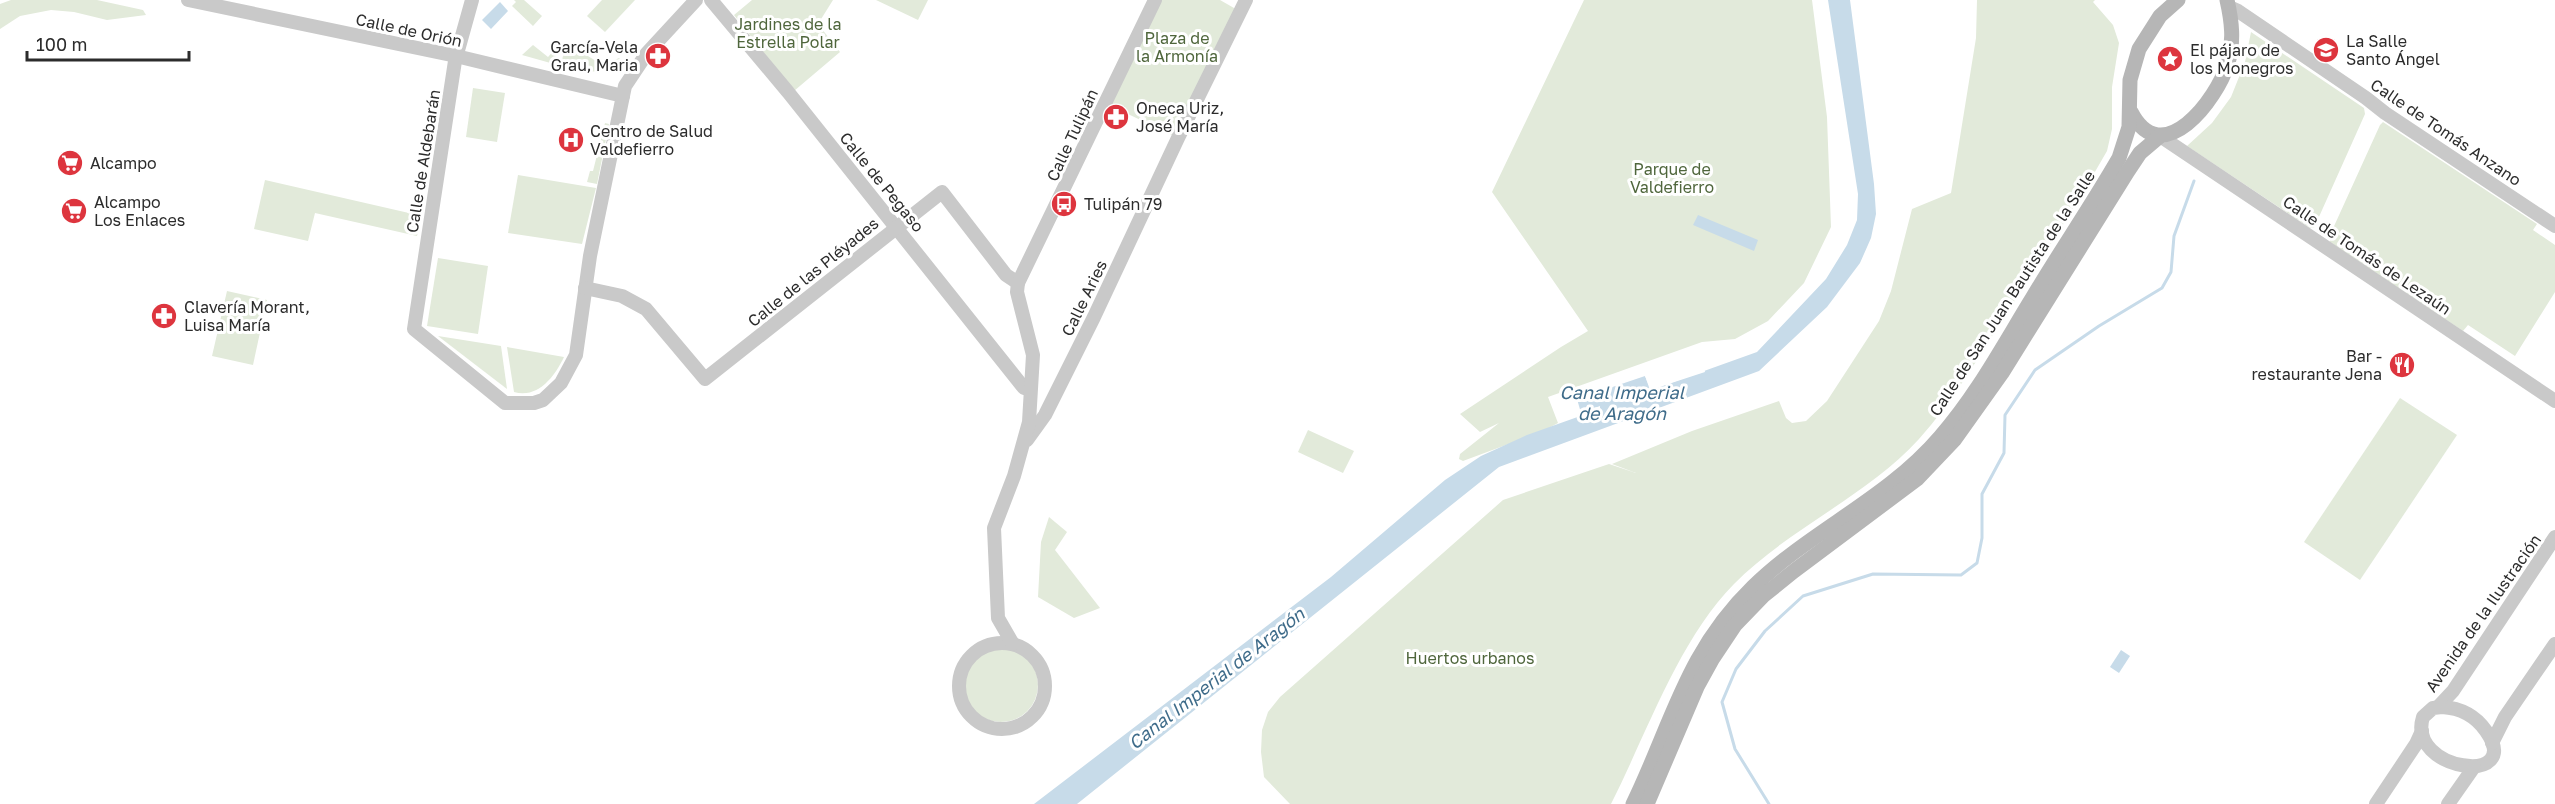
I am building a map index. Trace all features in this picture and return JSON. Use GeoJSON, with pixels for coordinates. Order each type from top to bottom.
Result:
{"type":"FeatureCollection","features":[{"type":"Feature","properties":{"kind":"main road","name":"Calle de San Juan Bautista de la Salle"},"geometry":{"type":"LineString","coordinates":[[1633,804],[1696,660],[1714,630],[1734,606],[1784,560],[1903,474],[1941,436],[1960,411],[2108,177],[2124,143],[2131,112],[2130,80],[2139,49],[2160,16],[2178,0]]}},
{"type":"Feature","properties":{"kind":"main road","name":"Calle de San Juan Bautista de la Salle"},"geometry":{"type":"LineString","coordinates":[[1647,804],[1697,687],[1735,625],[1763,596],[1794,571],[1911,485],[1955,439],[2002,373],[2140,153],[2160,136],[2177,130],[2194,118],[2207,104],[2220,83],[2231,49],[2232,34],[2226,3]]}},
{"type":"Feature","properties":{"kind":"main road"},"geometry":{"type":"LineString","coordinates":[[2131,112],[2143,128],[2160,136]]}},
{"type":"Feature","properties":{"kind":"street","name":"Calle de Orión"},"geometry":{"type":"LineString","coordinates":[[188,0],[456,56],[623,96]]}},
{"type":"Feature","properties":{"kind":"street","name":"Calle de Aldebarán"},"geometry":{"type":"LineString","coordinates":[[472,0],[456,56],[414,328],[500,400],[512,404],[534,403],[552,393],[573,365],[585,288]]}},
{"type":"Feature","properties":{"kind":"street"},"geometry":{"type":"LineString","coordinates":[[585,288],[623,96],[634,69],[696,0]]}},
{"type":"Feature","properties":{"kind":"street","name":"Calle de Pegaso"},"geometry":{"type":"LineString","coordinates":[[711,0],[789,92],[1027,392]]}},
{"type":"Feature","properties":{"kind":"street","name":"Calle Tulipán"},"geometry":{"type":"LineString","coordinates":[[1017,283],[1155,0]]}},
{"type":"Feature","properties":{"kind":"street","name":"Calle Aries"},"geometry":{"type":"LineString","coordinates":[[987,645],[998,618],[994,528],[1025,441],[1094,317],[1246,0]]}},
{"type":"Feature","properties":{"kind":"street","name":"Calle de Tomás Anzano"},"geometry":{"type":"LineString","coordinates":[[2226,3],[2385,113],[2555,226]]}},
{"type":"Feature","properties":{"kind":"street","name":"Calle de Tomás de Lezaún"},"geometry":{"type":"LineString","coordinates":[[2160,136],[2555,401]]}},
{"type":"Feature","properties":{"kind":"street","name":"Calle de las Pléyades"},"geometry":{"type":"LineString","coordinates":[[585,288],[622,296],[646,309],[705,379],[942,192],[1006,275],[1017,283]]}},
{"type":"Feature","properties":{"kind":"street"},"geometry":{"type":"LineString","coordinates":[[1017,283],[1017,292],[1033,355],[1027,392],[1034,423]]}},
{"type":"Feature","properties":{"kind":"street","name":"Avenida de la Ilustración"},"geometry":{"type":"LineString","coordinates":[[2438,707],[2453,691],[2555,537]]}},
{"type":"Feature","properties":{"kind":"street","name":"Calle Aries"},"geometry":{"type":"LineString","coordinates":[[998,618],[1013,644]]}},
{"type":"Feature","properties":{"kind":"street"},"geometry":{"type":"LineString","coordinates":[[1000,642],[1013,644],[1026,649],[1036,658],[1045,680],[1045,693],[1040,706],[1022,724],[1009,728],[996,728],[983,724],[972,717],[964,706],[959,682],[965,664],[976,651],[987,645],[1000,642]]}},
{"type":"Feature","properties":{"kind":"street"},"geometry":{"type":"LineString","coordinates":[[2492,743],[2484,728],[2471,716],[2458,709],[2438,707],[2425,714],[2421,723],[2422,731],[2432,748],[2443,758],[2458,765],[2474,767],[2485,764],[2490,759],[2492,743],[2505,717],[2555,644]]}},
{"type":"Feature","properties":{"kind":"street"},"geometry":{"type":"LineString","coordinates":[[2376,804],[2416,744],[2422,731]]}},
{"type":"Feature","properties":{"kind":"street"},"geometry":{"type":"LineString","coordinates":[[2448,804],[2474,767]]}},
{"type":"Feature","properties":{"kind":"green space"},"geometry":{"type":"Polygon","coordinates":[[[11,0],[97,0],[143,10],[146,15],[107,20],[74,12],[51,10],[20,16],[0,29],[0,4],[11,0]]]}},
{"type":"Feature","properties":{"kind":"green space"},"geometry":{"type":"Polygon","coordinates":[[[514,0],[524,0],[542,16],[533,26],[512,6],[516,2],[514,0]]]}},
{"type":"Feature","properties":{"kind":"green space"},"geometry":{"type":"Polygon","coordinates":[[[602,0],[635,0],[605,32],[587,16],[602,0]]]}},
{"type":"Feature","properties":{"kind":"green space","name":"Jardines de la Estrella Polar"},"geometry":{"type":"Polygon","coordinates":[[[752,0],[833,0],[818,24],[840,52],[794,91],[734,15],[752,0]]]}},
{"type":"Feature","properties":{"kind":"green space","name":"Jardines de la Estrella Polar"},"geometry":{"type":"Polygon","coordinates":[[[876,0],[928,0],[918,20],[876,0]]]}},
{"type":"Feature","properties":{"kind":"green space","name":"Plaza de la Armonía"},"geometry":{"type":"Polygon","coordinates":[[[1155,0],[1220,0],[1241,12],[1178,138],[1105,103],[1155,0]]]}},
{"type":"Feature","properties":{"kind":"green space","name":"Parque de Valdefierro"},"geometry":{"type":"Polygon","coordinates":[[[1584,0],[1812,0],[1827,117],[1831,227],[1804,283],[1768,321],[1735,339],[1702,342],[1548,397],[1558,423],[1543,431],[1463,461],[1459,459],[1460,454],[1499,423],[1480,432],[1460,414],[1588,331],[1492,192],[1584,0]]]}},
{"type":"Feature","properties":{"kind":"green space","name":"Huertos urbanos"},"geometry":{"type":"Polygon","coordinates":[[[1977,0],[2095,0],[2093,2],[2113,25],[2119,43],[2112,87],[2112,129],[2107,151],[2071,212],[1955,394],[1919,439],[1898,460],[1852,496],[1756,564],[1714,607],[1680,660],[1611,804],[1290,804],[1264,777],[1261,752],[1262,730],[1268,712],[1280,697],[1503,500],[1609,464],[1636,473],[1612,464],[1692,431],[1779,401],[1786,418],[1792,423],[1806,421],[1827,401],[1879,321],[1891,291],[1912,209],[1951,193],[1976,38],[1977,0]]]}},
{"type":"Feature","properties":{"kind":"green space"},"geometry":{"type":"Polygon","coordinates":[[[2251,32],[2364,108],[2365,114],[2314,228],[2310,228],[2187,146],[2212,123],[2231,97],[2245,62],[2251,32]]]}},
{"type":"Feature","properties":{"kind":"green space"},"geometry":{"type":"Polygon","coordinates":[[[567,43],[596,61],[606,64],[619,58],[622,61],[600,71],[584,71],[560,66],[567,43]]]}},
{"type":"Feature","properties":{"kind":"green space"},"geometry":{"type":"Polygon","coordinates":[[[533,45],[548,57],[559,45],[554,64],[522,55],[533,45]]]}},
{"type":"Feature","properties":{"kind":"green space"},"geometry":{"type":"Polygon","coordinates":[[[473,88],[505,93],[497,142],[466,137],[473,88]]]}},
{"type":"Feature","properties":{"kind":"green space"},"geometry":{"type":"Polygon","coordinates":[[[2383,122],[2537,224],[2533,230],[2555,245],[2555,292],[2515,356],[2468,325],[2463,331],[2330,242],[2330,235],[2383,122]]]}},
{"type":"Feature","properties":{"kind":"green space"},"geometry":{"type":"Polygon","coordinates":[[[605,123],[609,124],[597,184],[587,182],[590,171],[593,171],[605,123]]]}},
{"type":"Feature","properties":{"kind":"green space"},"geometry":{"type":"Polygon","coordinates":[[[518,175],[596,188],[582,244],[508,233],[518,175]]]}},
{"type":"Feature","properties":{"kind":"green space"},"geometry":{"type":"Polygon","coordinates":[[[265,180],[422,216],[417,236],[315,213],[308,241],[254,229],[265,180]]]}},
{"type":"Feature","properties":{"kind":"green space"},"geometry":{"type":"Polygon","coordinates":[[[438,258],[488,266],[478,334],[427,326],[438,258]]]}},
{"type":"Feature","properties":{"kind":"green space"},"geometry":{"type":"Polygon","coordinates":[[[227,291],[267,300],[253,365],[212,356],[227,291]]]}},
{"type":"Feature","properties":{"kind":"green space"},"geometry":{"type":"Polygon","coordinates":[[[438,336],[501,346],[507,389],[438,336]]]}},
{"type":"Feature","properties":{"kind":"green space"},"geometry":{"type":"Polygon","coordinates":[[[507,347],[564,357],[551,378],[538,389],[523,393],[514,392],[507,347]]]}},
{"type":"Feature","properties":{"kind":"green space"},"geometry":{"type":"Polygon","coordinates":[[[2400,398],[2457,435],[2360,580],[2304,542],[2400,398]]]}},
{"type":"Feature","properties":{"kind":"green space"},"geometry":{"type":"Polygon","coordinates":[[[1308,430],[1354,451],[1343,473],[1298,452],[1308,430]]]}},
{"type":"Feature","properties":{"kind":"green space"},"geometry":{"type":"Polygon","coordinates":[[[1049,517],[1067,532],[1055,550],[1100,608],[1074,618],[1038,597],[1041,542],[1049,517]]]}},
{"type":"Feature","properties":{"kind":"green space"},"geometry":{"type":"Polygon","coordinates":[[[1001,648],[1015,651],[1027,659],[1035,671],[1038,685],[1035,699],[1027,711],[1015,719],[1001,722],[987,719],[975,711],[967,699],[964,685],[967,671],[975,659],[987,651],[1001,648]]]}},
{"type":"Feature","properties":{"kind":"water","name":"Canal Imperial de Aragón"},"geometry":{"type":"Polygon","coordinates":[[[1828,0],[1850,0],[1876,214],[1871,238],[1860,263],[1827,307],[1759,371],[1499,467],[1077,804],[1034,804],[1331,577],[1445,480],[1481,456],[1527,435],[1600,409],[1600,406],[1581,413],[1577,399],[1645,376],[1651,390],[1757,352],[1826,279],[1847,245],[1857,220],[1858,194],[1828,0]]]}},
{"type":"Feature","properties":{"kind":"water"},"geometry":{"type":"Polygon","coordinates":[[[500,2],[508,11],[491,29],[482,20],[500,2]]]}},
{"type":"Feature","properties":{"kind":"water"},"geometry":{"type":"Polygon","coordinates":[[[1698,215],[1758,240],[1754,251],[1693,225],[1698,215]]]}},
{"type":"Feature","properties":{"kind":"water"},"geometry":{"type":"Polygon","coordinates":[[[2121,650],[2130,656],[2119,673],[2110,667],[2121,650]]]}},
{"type":"Feature","properties":{"kind":"pier"},"geometry":{"type":"Polygon","coordinates":[[[1704,368],[1705,372],[1650,390],[1644,373],[1648,374],[1652,386],[1704,368]]]}},
{"type":"Feature","properties":{"kind":"waterway"},"geometry":{"type":"LineString","coordinates":[[1769,804],[1735,749],[1722,702],[1736,669],[1765,631],[1803,596],[1873,574],[1961,575],[1977,563],[1982,538],[1982,494],[2004,453],[2005,415],[2035,370],[2099,326],[2162,288],[2171,272],[2174,236],[2194,181]]}},
{"type":"Feature","properties":{"kind":"place","name":"La Salle Santo Ángel"},"geometry":{"type":"Point","coordinates":[2326,50]}},
{"type":"Feature","properties":{"kind":"place","name":"García-Vela Grau, Maria"},"geometry":{"type":"Point","coordinates":[658,56]}},
{"type":"Feature","properties":{"kind":"place","name":"El pájaro de los Monegros"},"geometry":{"type":"Point","coordinates":[2170,59]}},
{"type":"Feature","properties":{"kind":"place","name":"Oneca Uriz, José María"},"geometry":{"type":"Point","coordinates":[1116,117]}},
{"type":"Feature","properties":{"kind":"place","name":"Centro de Salud Valdefierro"},"geometry":{"type":"Point","coordinates":[571,140]}},
{"type":"Feature","properties":{"kind":"place","name":"Alcampo"},"geometry":{"type":"Point","coordinates":[70,163]}},
{"type":"Feature","properties":{"kind":"place","name":"Tulipán 79"},"geometry":{"type":"Point","coordinates":[1064,204]}},
{"type":"Feature","properties":{"kind":"place","name":"Alcampo Los Enlaces"},"geometry":{"type":"Point","coordinates":[74,211]}},
{"type":"Feature","properties":{"kind":"place","name":"Clavería Morant, Luisa María"},"geometry":{"type":"Point","coordinates":[164,316]}},
{"type":"Feature","properties":{"kind":"place","name":"Bar - restaurante Jena"},"geometry":{"type":"Point","coordinates":[2402,365]}}]}
